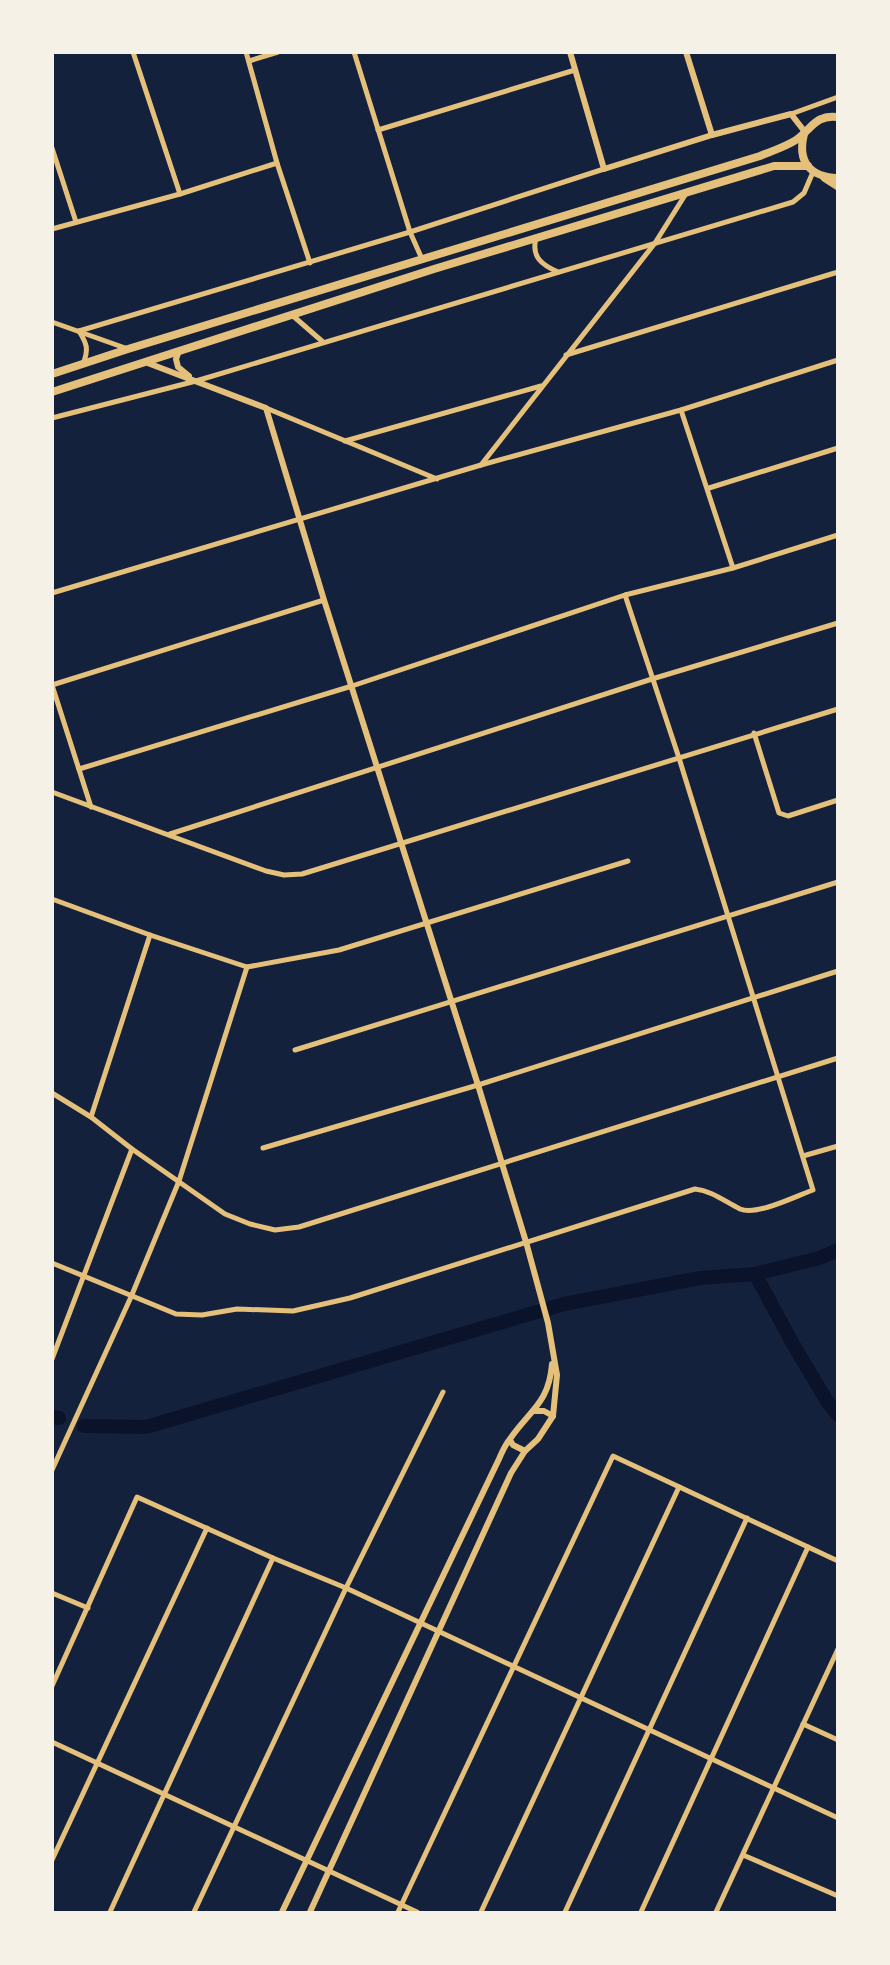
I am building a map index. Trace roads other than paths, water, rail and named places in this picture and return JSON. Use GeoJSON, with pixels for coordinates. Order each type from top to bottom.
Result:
{"type":"FeatureCollection","features":[{"type":"Feature","properties":{"kind":"main road"},"geometry":{"type":"LineString","coordinates":[[52,374],[760,156],[793,142],[821,118],[838,117]]}},
{"type":"Feature","properties":{"kind":"main road"},"geometry":{"type":"LineString","coordinates":[[805,133],[803,156],[810,169]]}},
{"type":"Feature","properties":{"kind":"main road"},"geometry":{"type":"LineString","coordinates":[[52,392],[536,238],[774,166],[810,169],[838,187]]}},
{"type":"Feature","properties":{"kind":"main road"},"geometry":{"type":"LineString","coordinates":[[824,178],[838,178]]}},
{"type":"Feature","properties":{"kind":"street"},"geometry":{"type":"LineString","coordinates":[[134,52],[180,194]]}},
{"type":"Feature","properties":{"kind":"street"},"geometry":{"type":"LineString","coordinates":[[246,52],[277,163],[310,263]]}},
{"type":"Feature","properties":{"kind":"street"},"geometry":{"type":"LineString","coordinates":[[248,61],[278,52]]}},
{"type":"Feature","properties":{"kind":"street"},"geometry":{"type":"LineString","coordinates":[[354,52],[410,232],[422,260]]}},
{"type":"Feature","properties":{"kind":"street"},"geometry":{"type":"LineString","coordinates":[[570,52],[604,169]]}},
{"type":"Feature","properties":{"kind":"street"},"geometry":{"type":"LineString","coordinates":[[685,52],[712,135]]}},
{"type":"Feature","properties":{"kind":"street"},"geometry":{"type":"LineString","coordinates":[[378,130],[575,70]]}},
{"type":"Feature","properties":{"kind":"street"},"geometry":{"type":"LineString","coordinates":[[79,331],[310,263],[712,135],[791,114],[838,97]]}},
{"type":"Feature","properties":{"kind":"street"},"geometry":{"type":"LineString","coordinates":[[791,114],[805,133]]}},
{"type":"Feature","properties":{"kind":"street"},"geometry":{"type":"LineString","coordinates":[[52,148],[76,222]]}},
{"type":"Feature","properties":{"kind":"street"},"geometry":{"type":"LineString","coordinates":[[52,229],[180,194],[277,163]]}},
{"type":"Feature","properties":{"kind":"street"},"geometry":{"type":"LineString","coordinates":[[52,418],[196,381],[793,202],[804,194],[810,169]]}},
{"type":"Feature","properties":{"kind":"street"},"geometry":{"type":"LineString","coordinates":[[481,465],[655,243],[687,192]]}},
{"type":"Feature","properties":{"kind":"street"},"geometry":{"type":"LineString","coordinates":[[536,238],[534,248],[537,257],[546,267],[558,272]]}},
{"type":"Feature","properties":{"kind":"street"},"geometry":{"type":"LineString","coordinates":[[566,355],[838,272]]}},
{"type":"Feature","properties":{"kind":"street"},"geometry":{"type":"LineString","coordinates":[[292,315],[323,342]]}},
{"type":"Feature","properties":{"kind":"street"},"geometry":{"type":"LineString","coordinates":[[52,322],[128,349]]}},
{"type":"Feature","properties":{"kind":"street"},"geometry":{"type":"LineString","coordinates":[[79,331],[88,351],[83,365]]}},
{"type":"Feature","properties":{"kind":"street"},"geometry":{"type":"LineString","coordinates":[[179,351],[176,359],[178,367],[196,381]]}},
{"type":"Feature","properties":{"kind":"street"},"geometry":{"type":"LineString","coordinates":[[52,593],[481,465],[681,410],[838,360]]}},
{"type":"Feature","properties":{"kind":"street"},"geometry":{"type":"LineString","coordinates":[[145,362],[266,408],[438,479]]}},
{"type":"Feature","properties":{"kind":"street"},"geometry":{"type":"LineString","coordinates":[[345,441],[541,386]]}},
{"type":"Feature","properties":{"kind":"street"},"geometry":{"type":"LineString","coordinates":[[266,408],[526,1242],[548,1323],[557,1375],[553,1416],[511,1473],[310,1913]]}},
{"type":"Feature","properties":{"kind":"street"},"geometry":{"type":"LineString","coordinates":[[681,410],[709,488],[733,568]]}},
{"type":"Feature","properties":{"kind":"street"},"geometry":{"type":"LineString","coordinates":[[709,488],[838,448]]}},
{"type":"Feature","properties":{"kind":"street"},"geometry":{"type":"LineString","coordinates":[[79,769],[352,686],[625,595],[733,568],[838,535]]}},
{"type":"Feature","properties":{"kind":"street"},"geometry":{"type":"LineString","coordinates":[[52,1263],[166,1311],[187,1315],[237,1309],[293,1311],[350,1298],[695,1189],[708,1191],[743,1210],[754,1211],[813,1190],[679,758],[625,595]]}},
{"type":"Feature","properties":{"kind":"street"},"geometry":{"type":"LineString","coordinates":[[90,807],[52,685],[324,600]]}},
{"type":"Feature","properties":{"kind":"street"},"geometry":{"type":"LineString","coordinates":[[168,834],[652,679],[838,623]]}},
{"type":"Feature","properties":{"kind":"street"},"geometry":{"type":"LineString","coordinates":[[52,792],[265,871],[284,875],[302,874],[838,709]]}},
{"type":"Feature","properties":{"kind":"street"},"geometry":{"type":"LineString","coordinates":[[754,733],[779,813],[788,816],[838,800]]}},
{"type":"Feature","properties":{"kind":"street"},"geometry":{"type":"LineString","coordinates":[[53,901],[247,967],[339,950],[628,861]]}},
{"type":"Feature","properties":{"kind":"street"},"geometry":{"type":"LineString","coordinates":[[295,1050],[838,882]]}},
{"type":"Feature","properties":{"kind":"street"},"geometry":{"type":"LineString","coordinates":[[91,1117],[150,935]]}},
{"type":"Feature","properties":{"kind":"street"},"geometry":{"type":"LineString","coordinates":[[52,1470],[131,1297],[179,1181],[247,967]]}},
{"type":"Feature","properties":{"kind":"street"},"geometry":{"type":"LineString","coordinates":[[263,1149],[478,1085],[838,971]]}},
{"type":"Feature","properties":{"kind":"street"},"geometry":{"type":"LineString","coordinates":[[52,1093],[91,1117],[225,1214],[275,1230],[299,1227],[838,1058]]}},
{"type":"Feature","properties":{"kind":"street"},"geometry":{"type":"LineString","coordinates":[[803,1156],[838,1146]]}},
{"type":"Feature","properties":{"kind":"street"},"geometry":{"type":"LineString","coordinates":[[52,1359],[132,1149]]}},
{"type":"Feature","properties":{"kind":"street"},"geometry":{"type":"LineString","coordinates":[[282,1913],[485,1486],[510,1440],[546,1392],[551,1379],[553,1351]]}},
{"type":"Feature","properties":{"kind":"street"},"geometry":{"type":"LineString","coordinates":[[194,1913],[346,1588],[443,1392]]}},
{"type":"Feature","properties":{"kind":"street"},"geometry":{"type":"LineString","coordinates":[[533,1411],[544,1411],[553,1416]]}},
{"type":"Feature","properties":{"kind":"street"},"geometry":{"type":"LineString","coordinates":[[510,1440],[513,1445],[525,1451]]}},
{"type":"Feature","properties":{"kind":"street"},"geometry":{"type":"LineString","coordinates":[[398,1913],[613,1456],[838,1561]]}},
{"type":"Feature","properties":{"kind":"street"},"geometry":{"type":"LineString","coordinates":[[481,1913],[679,1487]]}},
{"type":"Feature","properties":{"kind":"street"},"geometry":{"type":"LineString","coordinates":[[52,1686],[137,1497],[346,1588],[838,1818]]}},
{"type":"Feature","properties":{"kind":"street"},"geometry":{"type":"LineString","coordinates":[[565,1913],[747,1518]]}},
{"type":"Feature","properties":{"kind":"street"},"geometry":{"type":"LineString","coordinates":[[52,1860],[206,1528]]}},
{"type":"Feature","properties":{"kind":"street"},"geometry":{"type":"LineString","coordinates":[[641,1913],[808,1547]]}},
{"type":"Feature","properties":{"kind":"street"},"geometry":{"type":"LineString","coordinates":[[110,1913],[273,1558]]}},
{"type":"Feature","properties":{"kind":"street"},"geometry":{"type":"LineString","coordinates":[[52,1593],[88,1608]]}},
{"type":"Feature","properties":{"kind":"street"},"geometry":{"type":"LineString","coordinates":[[716,1913],[838,1649]]}},
{"type":"Feature","properties":{"kind":"street"},"geometry":{"type":"LineString","coordinates":[[803,1724],[838,1740]]}},
{"type":"Feature","properties":{"kind":"street"},"geometry":{"type":"LineString","coordinates":[[52,1742],[417,1913]]}},
{"type":"Feature","properties":{"kind":"street"},"geometry":{"type":"LineString","coordinates":[[743,1855],[838,1896]]}},
{"type":"Feature","properties":{"kind":"waterway"},"geometry":{"type":"LineString","coordinates":[[84,1426],[146,1427],[564,1304],[700,1278],[755,1274],[819,1258],[838,1250]]}},
{"type":"Feature","properties":{"kind":"waterway"},"geometry":{"type":"LineString","coordinates":[[755,1274],[793,1344],[838,1415]]}},
{"type":"Feature","properties":{"kind":"waterway"},"geometry":{"type":"LineString","coordinates":[[52,1417],[59,1418]]}}]}
